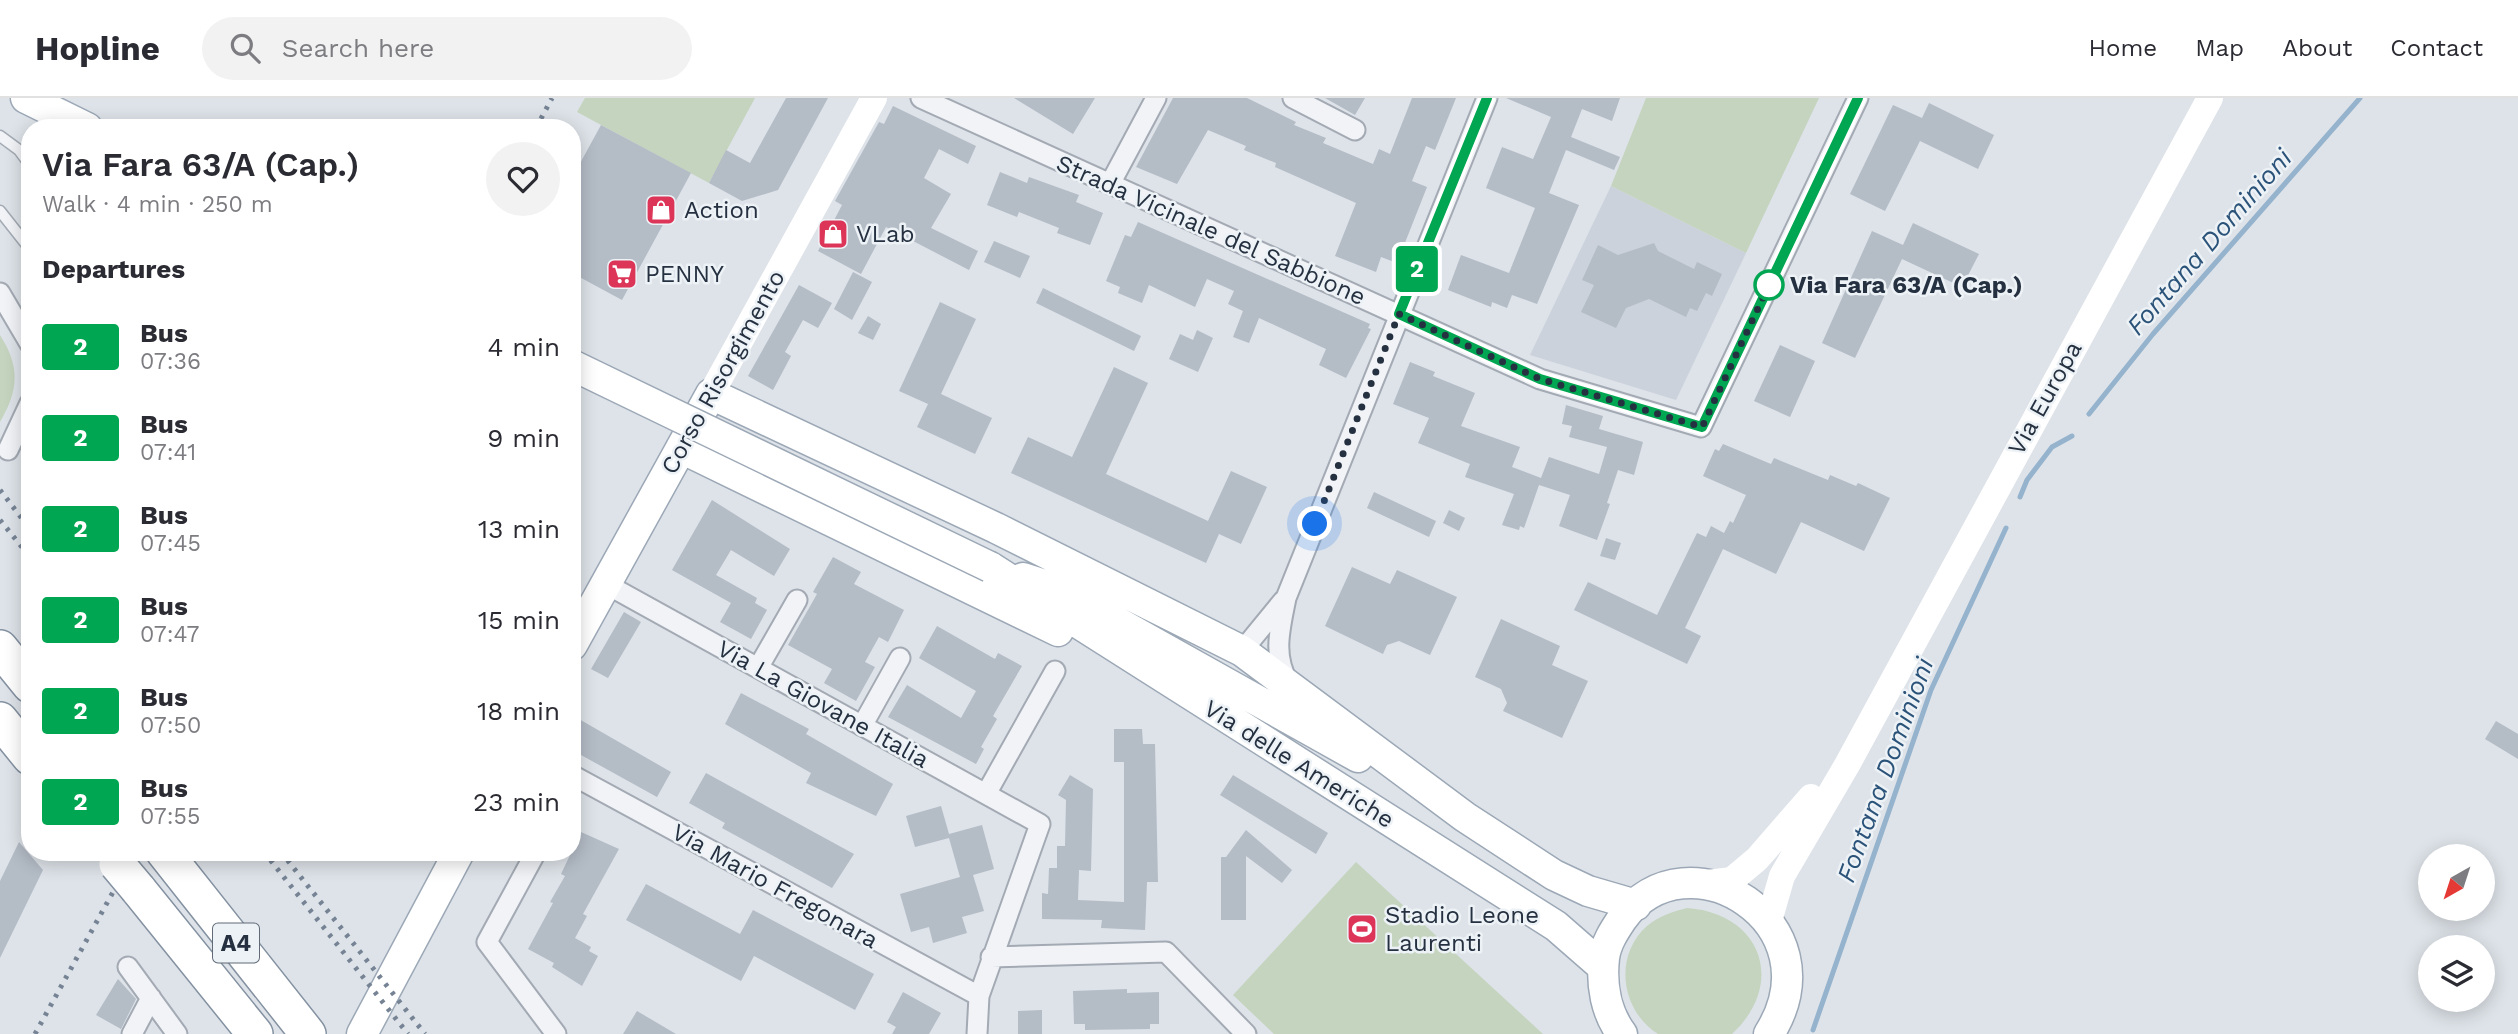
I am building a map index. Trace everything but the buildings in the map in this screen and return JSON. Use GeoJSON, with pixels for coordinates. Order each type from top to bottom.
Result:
{"type":"FeatureCollection","features":[{"type":"Feature","properties":{"kind":"highway"},"geometry":{"type":"LineString","coordinates":[[0,648],[21,674]]}},
{"type":"Feature","properties":{"kind":"highway"},"geometry":{"type":"LineString","coordinates":[[0,720],[21,746]]}},
{"type":"Feature","properties":{"kind":"highway","name":"A4"},"geometry":{"type":"LineString","coordinates":[[171,861],[308,1034]]}},
{"type":"Feature","properties":{"kind":"highway","name":"A4"},"geometry":{"type":"LineString","coordinates":[[121,868],[255,1034]]}},
{"type":"Feature","properties":{"kind":"main road"},"geometry":{"type":"LineString","coordinates":[[26,98],[69,119]]}},
{"type":"Feature","properties":{"kind":"main road","name":"Corso Risorgimento"},"geometry":{"type":"LineString","coordinates":[[581,629],[874,98]]}},
{"type":"Feature","properties":{"kind":"main road","name":"Via Europa"},"geometry":{"type":"LineString","coordinates":[[1769,921],[1782,876],[1847,765],[2210,98]]}},
{"type":"Feature","properties":{"kind":"main road","name":"Via delle Americhe"},"geometry":{"type":"LineString","coordinates":[[581,369],[990,567],[1556,926],[1603,967]]}},
{"type":"Feature","properties":{"kind":"main road"},"geometry":{"type":"LineString","coordinates":[[711,394],[996,528],[1242,651],[1465,817],[1553,875],[1588,891],[1636,905]]}},
{"type":"Feature","properties":{"kind":"main road"},"geometry":{"type":"LineString","coordinates":[[681,448],[1188,694]]}},
{"type":"Feature","properties":{"kind":"main road","name":"Via delle Americhe"},"geometry":{"type":"LineString","coordinates":[[990,567],[1060,590],[1465,817]]}},
{"type":"Feature","properties":{"kind":"main road"},"geometry":{"type":"LineString","coordinates":[[1163,648],[1211,661],[1224,660],[1242,651]]}},
{"type":"Feature","properties":{"kind":"main road","name":"Via Europa"},"geometry":{"type":"LineString","coordinates":[[1699,884],[1732,880],[1757,859],[1795,818],[1842,757],[1881,699]]}},
{"type":"Feature","properties":{"kind":"main road"},"geometry":{"type":"LineString","coordinates":[[362,1034],[453,861]]}},
{"type":"Feature","properties":{"kind":"main road"},"geometry":{"type":"LineString","coordinates":[[1622,1034],[1606,1004],[1603,967],[1613,932],[1636,905],[1660,891],[1699,884],[1738,895],[1769,921],[1786,958],[1788,979],[1779,1029]]}},
{"type":"Feature","properties":{"kind":"street","name":"Strada Vicinale del Sabbione"},"geometry":{"type":"LineString","coordinates":[[920,98],[1540,379],[1702,427],[1858,98]]}},
{"type":"Feature","properties":{"kind":"street"},"geometry":{"type":"LineString","coordinates":[[1110,184],[1156,98]]}},
{"type":"Feature","properties":{"kind":"street"},"geometry":{"type":"LineString","coordinates":[[1293,98],[1355,130]]}},
{"type":"Feature","properties":{"kind":"street"},"geometry":{"type":"LineString","coordinates":[[1291,687],[1279,667],[1277,642],[1286,598],[1487,98]]}},
{"type":"Feature","properties":{"kind":"street"},"geometry":{"type":"LineString","coordinates":[[0,293],[21,329]]}},
{"type":"Feature","properties":{"kind":"street"},"geometry":{"type":"LineString","coordinates":[[8,450],[21,422]]}},
{"type":"Feature","properties":{"kind":"street","name":"Via La Giovane Italia"},"geometry":{"type":"LineString","coordinates":[[606,584],[1040,824],[991,957]]}},
{"type":"Feature","properties":{"kind":"street"},"geometry":{"type":"LineString","coordinates":[[1242,651],[1286,598]]}},
{"type":"Feature","properties":{"kind":"street"},"geometry":{"type":"LineString","coordinates":[[758,668],[797,600]]}},
{"type":"Feature","properties":{"kind":"street"},"geometry":{"type":"LineString","coordinates":[[862,726],[900,658]]}},
{"type":"Feature","properties":{"kind":"street"},"geometry":{"type":"LineString","coordinates":[[986,794],[1055,671]]}},
{"type":"Feature","properties":{"kind":"street","name":"Via Mario Fregonara"},"geometry":{"type":"LineString","coordinates":[[581,784],[979,996]]}},
{"type":"Feature","properties":{"kind":"street"},"geometry":{"type":"LineString","coordinates":[[531,861],[487,942],[556,1034]]}},
{"type":"Feature","properties":{"kind":"street"},"geometry":{"type":"LineString","coordinates":[[977,1034],[979,996],[991,957],[1166,952],[1246,1034]]}},
{"type":"Feature","properties":{"kind":"street"},"geometry":{"type":"LineString","coordinates":[[128,967],[177,1034]]}},
{"type":"Feature","properties":{"kind":"street"},"geometry":{"type":"LineString","coordinates":[[131,1034],[151,998]]}},
{"type":"Feature","properties":{"kind":"lane"},"geometry":{"type":"LineString","coordinates":[[0,136],[21,153]]}},
{"type":"Feature","properties":{"kind":"lane"},"geometry":{"type":"LineString","coordinates":[[0,211],[21,238]]}},
{"type":"Feature","properties":{"kind":"shaded area"},"geometry":{"type":"Polygon","coordinates":[[[1611,186],[1746,253],[1676,400],[1530,355],[1611,186]]]}},
{"type":"Feature","properties":{"kind":"green space"},"geometry":{"type":"Polygon","coordinates":[[[585,98],[755,98],[709,183],[577,112],[585,98]]]}},
{"type":"Feature","properties":{"kind":"green space"},"geometry":{"type":"Polygon","coordinates":[[[1646,98],[1819,98],[1746,253],[1611,186],[1646,98]]]}},
{"type":"Feature","properties":{"kind":"green space"},"geometry":{"type":"Polygon","coordinates":[[[0,335],[11,357],[15,378],[11,399],[0,422],[0,335]]]}},
{"type":"Feature","properties":{"kind":"green space","name":"Stadio Leone Laurenti"},"geometry":{"type":"Polygon","coordinates":[[[1356,862],[1543,1034],[1274,1034],[1233,995],[1356,862]]]}},
{"type":"Feature","properties":{"kind":"green space"},"geometry":{"type":"Polygon","coordinates":[[[1687,908],[1712,913],[1733,923],[1748,937],[1758,954],[1761,973],[1759,994],[1749,1014],[1732,1034],[1658,1034],[1636,1012],[1629,998],[1626,967],[1636,938],[1656,920],[1687,908]]]}},
{"type":"Feature","properties":{"kind":"waterway","name":"Fontana Dominioni"},"geometry":{"type":"LineString","coordinates":[[2089,414],[2153,334],[2360,98]]}},
{"type":"Feature","properties":{"kind":"waterway","name":"Fontana Dominioni"},"geometry":{"type":"LineString","coordinates":[[2020,497],[2027,480],[2052,447],[2072,436]]}},
{"type":"Feature","properties":{"kind":"waterway","name":"Fontana Dominioni"},"geometry":{"type":"LineString","coordinates":[[1813,1030],[1931,690],[2006,528]]}},
{"type":"Feature","properties":{"kind":"railway"},"geometry":{"type":"LineString","coordinates":[[541,119],[552,98]]}},
{"type":"Feature","properties":{"kind":"railway"},"geometry":{"type":"LineString","coordinates":[[0,490],[21,517]]}},
{"type":"Feature","properties":{"kind":"railway"},"geometry":{"type":"LineString","coordinates":[[0,520],[21,546]]}},
{"type":"Feature","properties":{"kind":"railway"},"geometry":{"type":"LineString","coordinates":[[35,1034],[130,861]]}},
{"type":"Feature","properties":{"kind":"railway"},"geometry":{"type":"LineString","coordinates":[[271,861],[408,1034]]}},
{"type":"Feature","properties":{"kind":"railway"},"geometry":{"type":"LineString","coordinates":[[288,861],[425,1034]]}},
{"type":"Feature","properties":{"kind":"bus line","name":"2"},"geometry":{"type":"LineString","coordinates":[[1487,98],[1399,314],[1540,379],[1702,427],[1858,98]]}},
{"type":"Feature","properties":{"kind":"place","name":"Action"},"geometry":{"type":"Point","coordinates":[661,210]}},
{"type":"Feature","properties":{"kind":"place","name":"VLab"},"geometry":{"type":"Point","coordinates":[833,234]}},
{"type":"Feature","properties":{"kind":"place","name":"PENNY"},"geometry":{"type":"Point","coordinates":[622,274]}},
{"type":"Feature","properties":{"kind":"place","name":"Via Fara 63/A (Cap.)"},"geometry":{"type":"Point","coordinates":[1769,285]}},
{"type":"Feature","properties":{"kind":"place","name":"Stadio Leone Laurenti"},"geometry":{"type":"Point","coordinates":[1362,929]}},
{"type":"Feature","properties":{"kind":"route"},"geometry":{"type":"LineString","coordinates":[[1315,524],[1399,314],[1540,379],[1702,427],[1769,285]]}}]}
